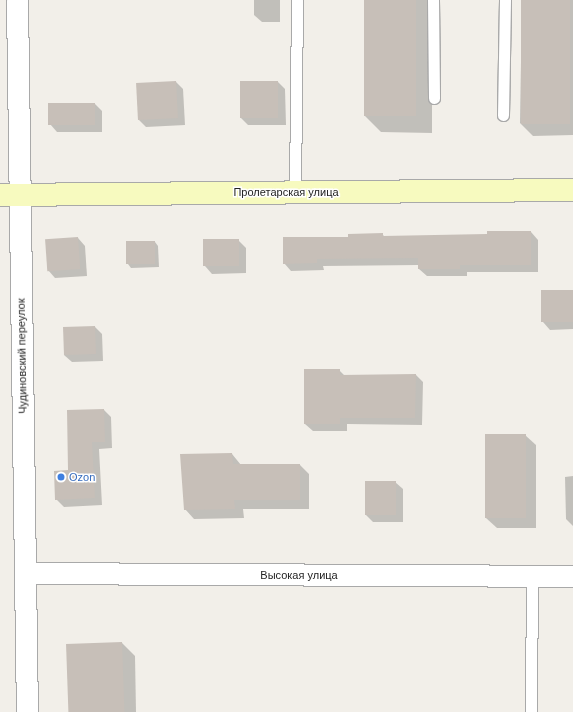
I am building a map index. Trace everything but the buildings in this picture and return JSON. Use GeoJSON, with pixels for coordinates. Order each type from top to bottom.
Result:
{"type":"FeatureCollection","features":[{"type":"Feature","properties":{"kind":"street","name":"Чудиновский переулок"},"geometry":{"type":"LineString","coordinates":[[17,0],[10,195],[25,574],[27,712]]}},
{"type":"Feature","properties":{"kind":"street","name":"Пролетарская улица"},"geometry":{"type":"LineString","coordinates":[[10,195],[573,190]]}},
{"type":"Feature","properties":{"kind":"street","name":"Высокая улица"},"geometry":{"type":"LineString","coordinates":[[25,574],[573,576]]}},
{"type":"Feature","properties":{"kind":"lane"},"geometry":{"type":"LineString","coordinates":[[295,192],[297,0]]}},
{"type":"Feature","properties":{"kind":"lane"},"geometry":{"type":"LineString","coordinates":[[433,0],[434,98]]}},
{"type":"Feature","properties":{"kind":"lane"},"geometry":{"type":"LineString","coordinates":[[503,115],[505,0]]}},
{"type":"Feature","properties":{"kind":"lane"},"geometry":{"type":"LineString","coordinates":[[531,712],[532,576]]}},
{"type":"Feature","properties":{"kind":"place","name":"Ozon"},"geometry":{"type":"Point","coordinates":[61,477]}}]}
